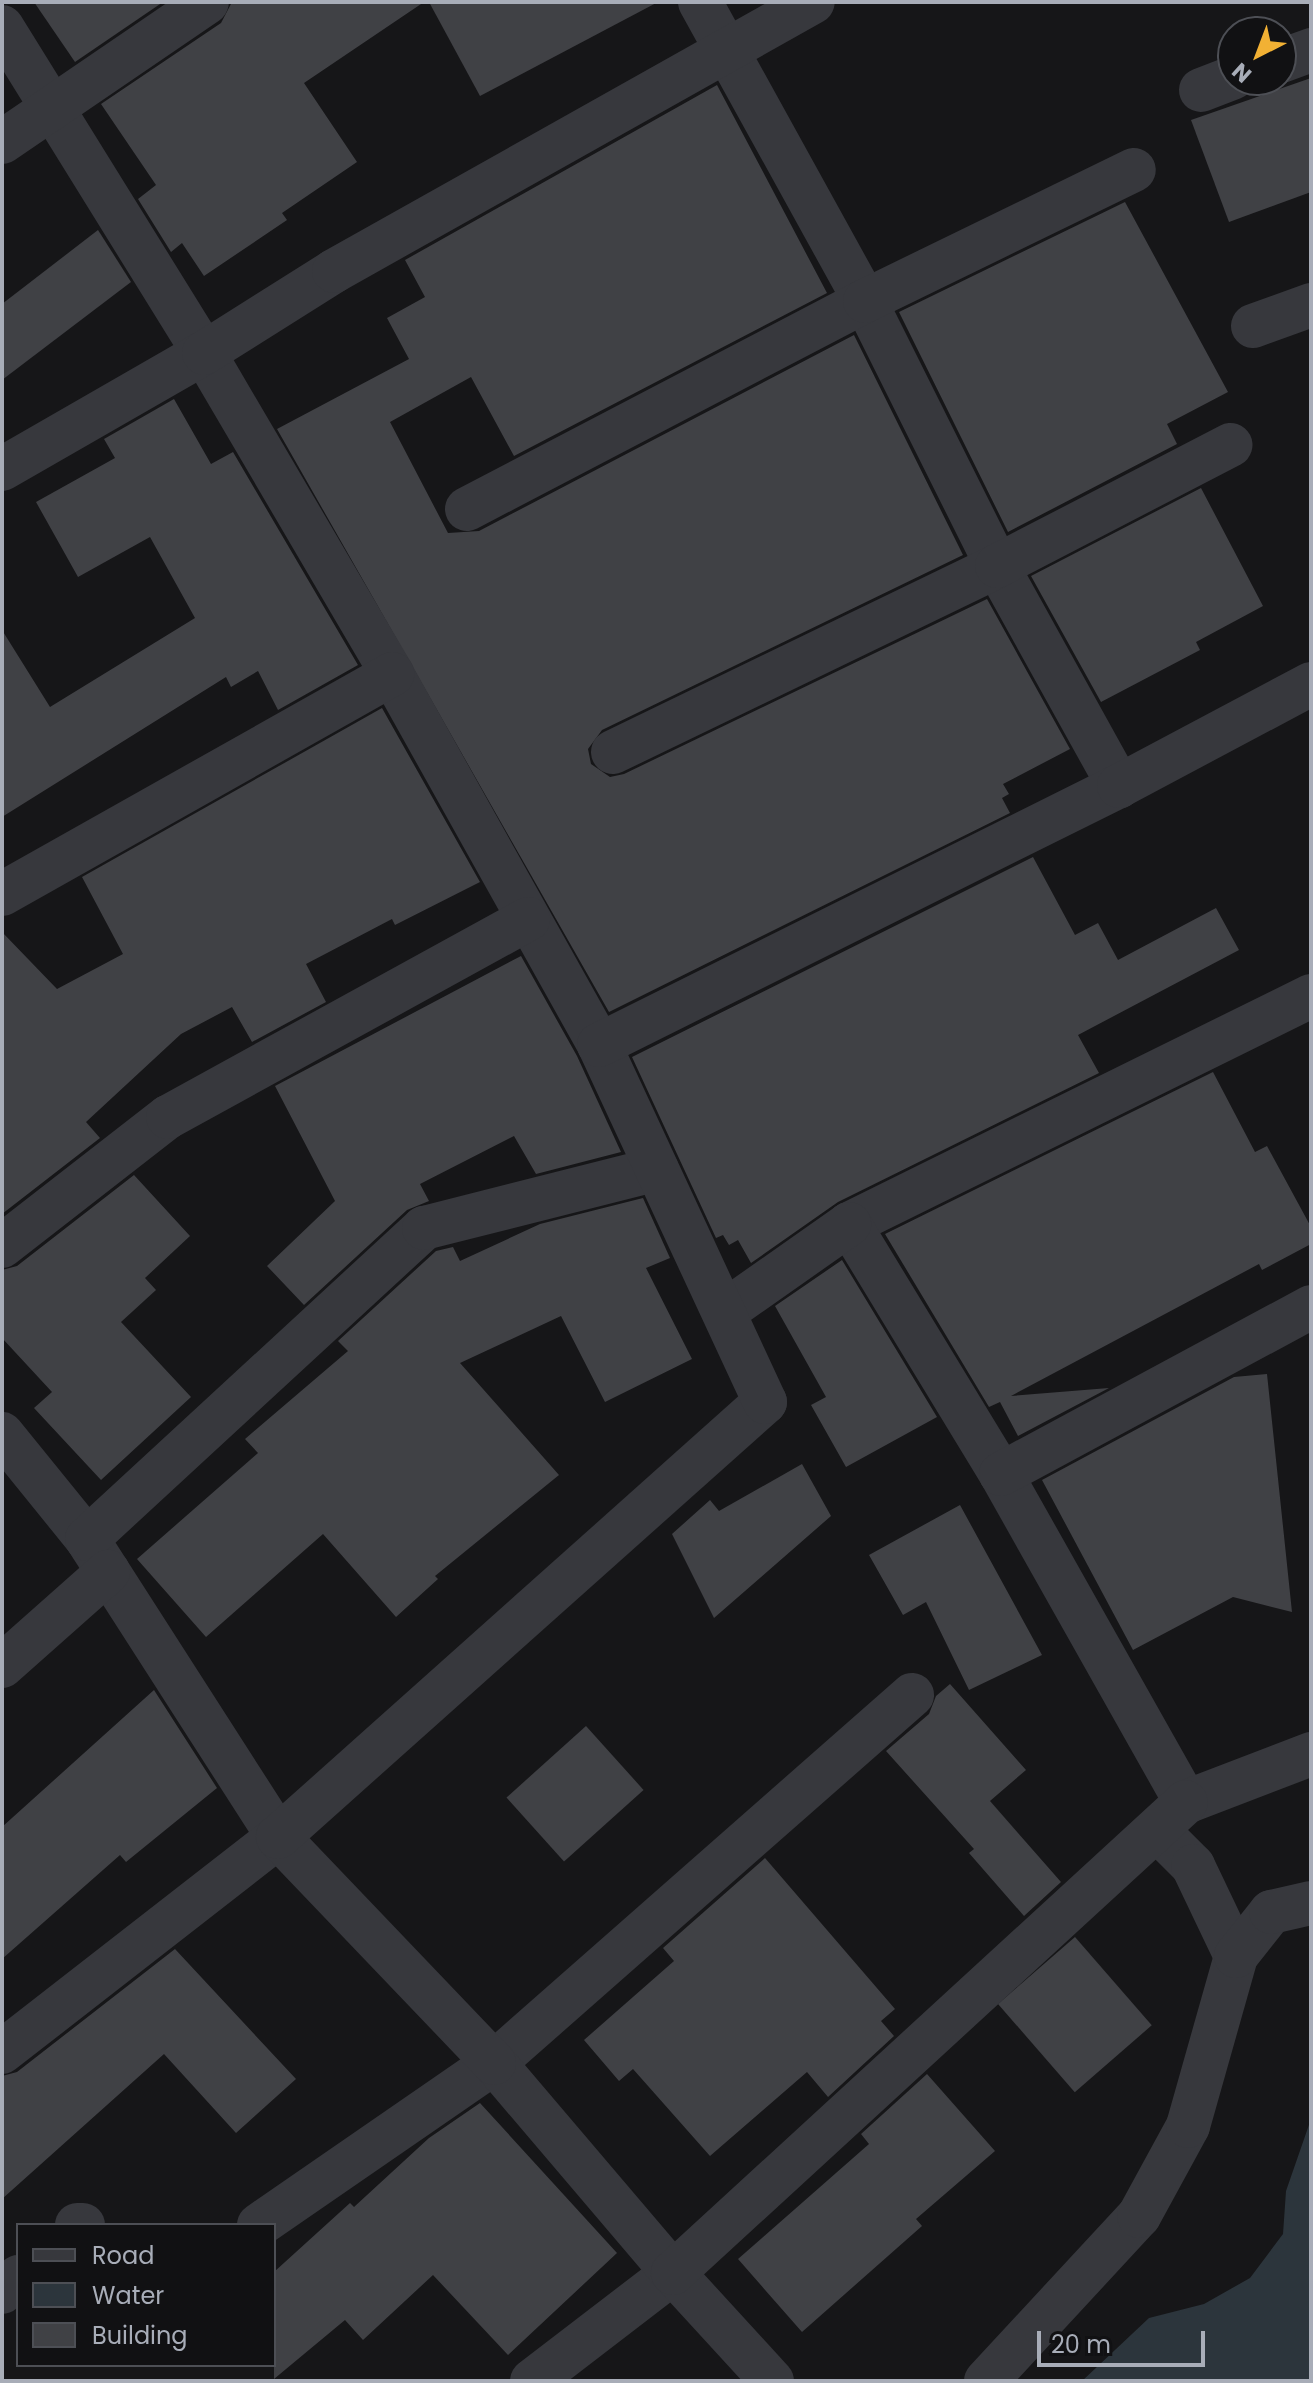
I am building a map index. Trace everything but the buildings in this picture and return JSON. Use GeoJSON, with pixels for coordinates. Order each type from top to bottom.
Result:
{"type":"FeatureCollection","features":[{"type":"Feature","properties":{"kind":"street"},"geometry":{"type":"LineString","coordinates":[[2,142],[207,2]]}},
{"type":"Feature","properties":{"kind":"street"},"geometry":{"type":"LineString","coordinates":[[700,2],[865,301],[997,566],[1119,786]]}},
{"type":"Feature","properties":{"kind":"street"},"geometry":{"type":"LineString","coordinates":[[2,469],[204,353],[334,271],[813,2]]}},
{"type":"Feature","properties":{"kind":"street"},"geometry":{"type":"LineString","coordinates":[[2,27],[204,353],[392,674],[599,1045],[765,1402],[278,1837],[2,2052]]}},
{"type":"Feature","properties":{"kind":"street"},"geometry":{"type":"LineString","coordinates":[[467,509],[865,301],[1134,170]]}},
{"type":"Feature","properties":{"kind":"street"},"geometry":{"type":"LineString","coordinates":[[1253,326],[1311,305]]}},
{"type":"Feature","properties":{"kind":"street"},"geometry":{"type":"LineString","coordinates":[[613,752],[997,566],[1230,445]]}},
{"type":"Feature","properties":{"kind":"street"},"geometry":{"type":"LineString","coordinates":[[2,894],[392,674]]}},
{"type":"Feature","properties":{"kind":"street"},"geometry":{"type":"LineString","coordinates":[[599,1045],[1119,786],[1311,684]]}},
{"type":"Feature","properties":{"kind":"street"},"geometry":{"type":"LineString","coordinates":[[2,1246],[168,1117],[528,919]]}},
{"type":"Feature","properties":{"kind":"street"},"geometry":{"type":"LineString","coordinates":[[724,1312],[849,1224],[1311,996]]}},
{"type":"Feature","properties":{"kind":"street"},"geometry":{"type":"LineString","coordinates":[[2,1666],[98,1556],[424,1228],[657,1169]]}},
{"type":"Feature","properties":{"kind":"street"},"geometry":{"type":"LineString","coordinates":[[849,1224],[1001,1474],[1172,1816],[1236,1956]]}},
{"type":"Feature","properties":{"kind":"street"},"geometry":{"type":"LineString","coordinates":[[1001,1474],[1311,1307]]}},
{"type":"Feature","properties":{"kind":"street"},"geometry":{"type":"LineString","coordinates":[[2,1434],[98,1556],[278,1837],[494,2063],[673,2273],[772,2381]]}},
{"type":"Feature","properties":{"kind":"street"},"geometry":{"type":"LineString","coordinates":[[262,2223],[494,2063],[912,1695]]}},
{"type":"Feature","properties":{"kind":"street"},"geometry":{"type":"LineString","coordinates":[[532,2381],[673,2273],[1172,1816],[1311,1754]]}},
{"type":"Feature","properties":{"kind":"street"},"geometry":{"type":"LineString","coordinates":[[986,2381],[1139,2216],[1188,2126],[1236,1956],[1271,1912],[1311,1903]]}},
{"type":"Feature","properties":{"kind":"water"},"geometry":{"type":"Polygon","coordinates":[[[1311,2119],[1311,2381],[1082,2381],[1149,2318],[1204,2304],[1250,2278],[1283,2234],[1286,2191],[1311,2119]]]}}]}
